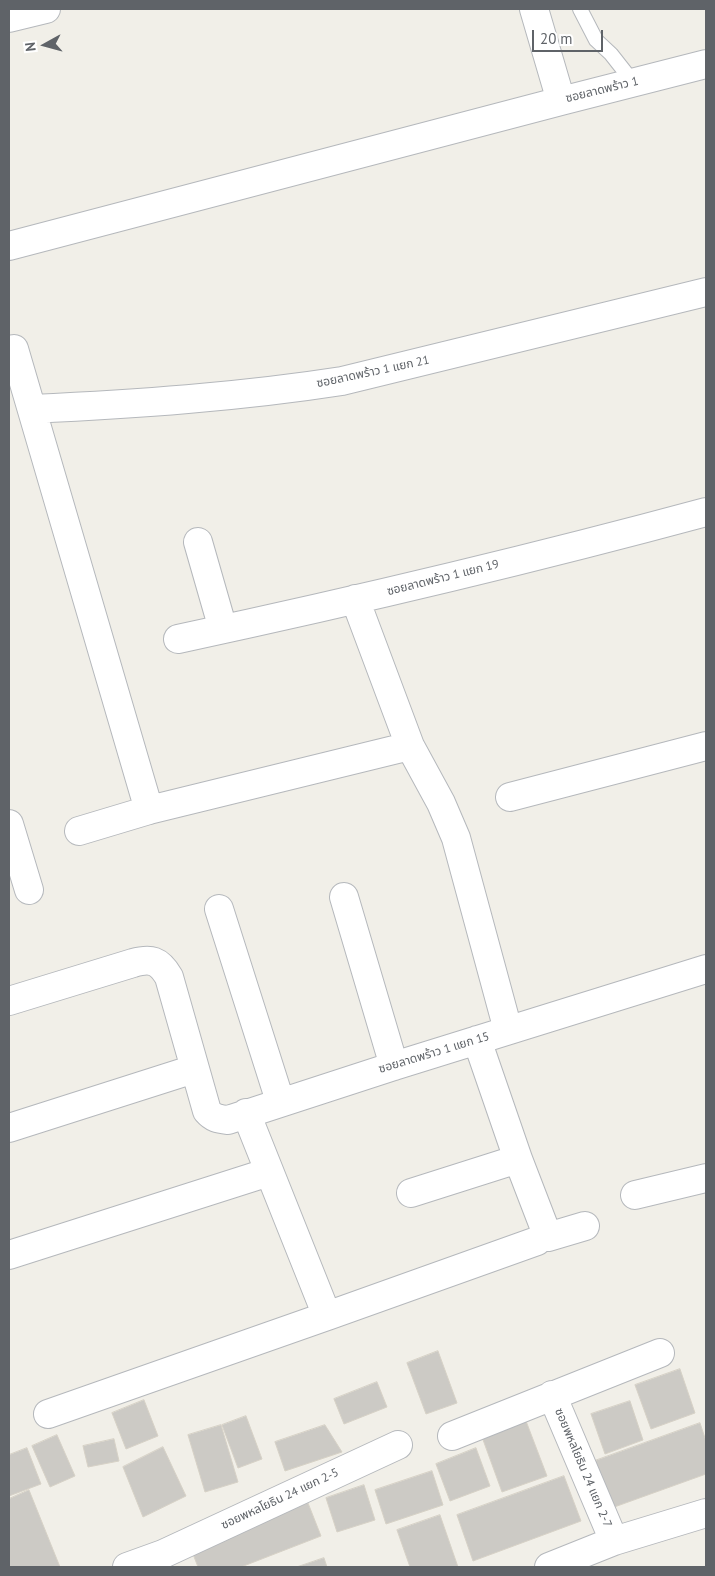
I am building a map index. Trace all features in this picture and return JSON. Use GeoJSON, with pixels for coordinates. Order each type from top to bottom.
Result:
{"type":"FeatureCollection","features":[{"type":"Feature","properties":{"kind":"street"},"geometry":{"type":"LineString","coordinates":[[9,18],[46,9]]}},
{"type":"Feature","properties":{"kind":"street","name":"ซอยลาดพร้าว 1"},"geometry":{"type":"LineString","coordinates":[[534,9],[561,101],[706,64]]}},
{"type":"Feature","properties":{"kind":"street"},"geometry":{"type":"LineString","coordinates":[[9,246],[561,101]]}},
{"type":"Feature","properties":{"kind":"street","name":"ซอยลาดพร้าว 1 แยก 21"},"geometry":{"type":"LineString","coordinates":[[32,409],[116,405],[286,390],[342,381],[706,292]]}},
{"type":"Feature","properties":{"kind":"street"},"geometry":{"type":"LineString","coordinates":[[14,348],[150,810]]}},
{"type":"Feature","properties":{"kind":"street","name":"ซอยลาดพร้าว 1 แยก 19"},"geometry":{"type":"LineString","coordinates":[[178,639],[634,532],[706,512]]}},
{"type":"Feature","properties":{"kind":"street"},"geometry":{"type":"LineString","coordinates":[[198,542],[223,629]]}},
{"type":"Feature","properties":{"kind":"street"},"geometry":{"type":"LineString","coordinates":[[355,599],[410,746],[441,803],[456,838],[508,1030]]}},
{"type":"Feature","properties":{"kind":"street"},"geometry":{"type":"LineString","coordinates":[[79,831],[150,810],[410,746]]}},
{"type":"Feature","properties":{"kind":"street"},"geometry":{"type":"LineString","coordinates":[[510,797],[706,746]]}},
{"type":"Feature","properties":{"kind":"street"},"geometry":{"type":"LineString","coordinates":[[9,824],[29,890]]}},
{"type":"Feature","properties":{"kind":"street"},"geometry":{"type":"LineString","coordinates":[[344,897],[394,1066]]}},
{"type":"Feature","properties":{"kind":"street"},"geometry":{"type":"LineString","coordinates":[[220,909],[280,1101]]}},
{"type":"Feature","properties":{"kind":"street"},"geometry":{"type":"LineString","coordinates":[[9,1000],[133,962],[155,961],[163,967],[169,977],[194,1068],[9,1128]]}},
{"type":"Feature","properties":{"kind":"street","name":"ซอยลาดพร้าว 1 แยก 15"},"geometry":{"type":"LineString","coordinates":[[194,1068],[207,1111],[218,1119],[228,1120],[280,1101],[706,969]]}},
{"type":"Feature","properties":{"kind":"street"},"geometry":{"type":"LineString","coordinates":[[477,1040],[518,1159],[548,1237],[585,1226]]}},
{"type":"Feature","properties":{"kind":"street"},"geometry":{"type":"LineString","coordinates":[[246,1113],[327,1316]]}},
{"type":"Feature","properties":{"kind":"street"},"geometry":{"type":"LineString","coordinates":[[411,1193],[518,1159]]}},
{"type":"Feature","properties":{"kind":"street"},"geometry":{"type":"LineString","coordinates":[[9,1255],[269,1172]]}},
{"type":"Feature","properties":{"kind":"street"},"geometry":{"type":"LineString","coordinates":[[635,1195],[706,1178]]}},
{"type":"Feature","properties":{"kind":"street"},"geometry":{"type":"LineString","coordinates":[[48,1414],[537,1241]]}},
{"type":"Feature","properties":{"kind":"street","name":"ซอยพหลโยธิน 24 แยก 2-7"},"geometry":{"type":"LineString","coordinates":[[452,1436],[660,1352]]}},
{"type":"Feature","properties":{"kind":"street","name":"ซอยพหลโยธิน 24 แยก 2-7"},"geometry":{"type":"LineString","coordinates":[[552,1395],[614,1540]]}},
{"type":"Feature","properties":{"kind":"street","name":"ซอยพหลโยธิน 24 แยก 2-5"},"geometry":{"type":"LineString","coordinates":[[126,1567],[166,1560],[398,1445]]}},
{"type":"Feature","properties":{"kind":"street"},"geometry":{"type":"LineString","coordinates":[[549,1567],[587,1561],[614,1540],[706,1514]]}},
{"type":"Feature","properties":{"kind":"lane"},"geometry":{"type":"LineString","coordinates":[[580,9],[596,40],[611,54],[632,82]]}},
{"type":"Feature","properties":{"kind":"building"},"geometry":{"type":"Polygon","coordinates":[[[438,1351],[457,1403],[426,1414],[407,1363],[438,1351]]]}},
{"type":"Feature","properties":{"kind":"building"},"geometry":{"type":"Polygon","coordinates":[[[680,1369],[695,1413],[651,1429],[635,1385],[680,1369]]]}},
{"type":"Feature","properties":{"kind":"building"},"geometry":{"type":"Polygon","coordinates":[[[377,1382],[387,1407],[344,1424],[334,1399],[377,1382]]]}},
{"type":"Feature","properties":{"kind":"building"},"geometry":{"type":"Polygon","coordinates":[[[144,1400],[158,1436],[126,1449],[112,1413],[144,1400]]]}},
{"type":"Feature","properties":{"kind":"building"},"geometry":{"type":"Polygon","coordinates":[[[630,1401],[643,1440],[605,1454],[591,1414],[630,1401]]]}},
{"type":"Feature","properties":{"kind":"building"},"geometry":{"type":"Polygon","coordinates":[[[246,1416],[262,1459],[238,1468],[222,1425],[246,1416]]]}},
{"type":"Feature","properties":{"kind":"building"},"geometry":{"type":"Polygon","coordinates":[[[526,1421],[547,1476],[502,1492],[482,1437],[526,1421]]]}},
{"type":"Feature","properties":{"kind":"building"},"geometry":{"type":"Polygon","coordinates":[[[700,1423],[706,1441],[706,1474],[606,1510],[589,1463],[700,1423]]]}},
{"type":"Feature","properties":{"kind":"building"},"geometry":{"type":"Polygon","coordinates":[[[221,1425],[238,1482],[205,1492],[188,1435],[221,1425]]]}},
{"type":"Feature","properties":{"kind":"building"},"geometry":{"type":"Polygon","coordinates":[[[325,1425],[342,1452],[285,1471],[275,1442],[325,1425]]]}},
{"type":"Feature","properties":{"kind":"building"},"geometry":{"type":"Polygon","coordinates":[[[57,1435],[75,1476],[50,1487],[32,1446],[57,1435]]]}},
{"type":"Feature","properties":{"kind":"building"},"geometry":{"type":"Polygon","coordinates":[[[114,1439],[119,1461],[88,1467],[83,1446],[114,1439]]]}},
{"type":"Feature","properties":{"kind":"building"},"geometry":{"type":"Polygon","coordinates":[[[163,1447],[186,1496],[143,1517],[123,1467],[163,1447]]]}},
{"type":"Feature","properties":{"kind":"building"},"geometry":{"type":"Polygon","coordinates":[[[27,1448],[41,1484],[9,1496],[9,1455],[27,1448]]]}},
{"type":"Feature","properties":{"kind":"building"},"geometry":{"type":"Polygon","coordinates":[[[476,1448],[490,1486],[450,1501],[436,1464],[476,1448]]]}},
{"type":"Feature","properties":{"kind":"building"},"geometry":{"type":"Polygon","coordinates":[[[432,1471],[443,1505],[386,1524],[375,1490],[432,1471]]]}},
{"type":"Feature","properties":{"kind":"building"},"geometry":{"type":"Polygon","coordinates":[[[564,1476],[581,1521],[473,1561],[457,1515],[564,1476]]]}},
{"type":"Feature","properties":{"kind":"building"},"geometry":{"type":"Polygon","coordinates":[[[364,1485],[375,1520],[337,1532],[326,1498],[364,1485]]]}},
{"type":"Feature","properties":{"kind":"building"},"geometry":{"type":"Polygon","coordinates":[[[29,1490],[60,1567],[9,1567],[9,1499],[29,1490]]]}},
{"type":"Feature","properties":{"kind":"building"},"geometry":{"type":"Polygon","coordinates":[[[308,1503],[321,1536],[241,1567],[198,1567],[191,1549],[308,1503]]]}},
{"type":"Feature","properties":{"kind":"building"},"geometry":{"type":"Polygon","coordinates":[[[440,1515],[458,1567],[410,1567],[397,1530],[440,1515]]]}},
{"type":"Feature","properties":{"kind":"building"},"geometry":{"type":"Polygon","coordinates":[[[324,1558],[327,1567],[297,1567],[324,1558]]]}}]}
